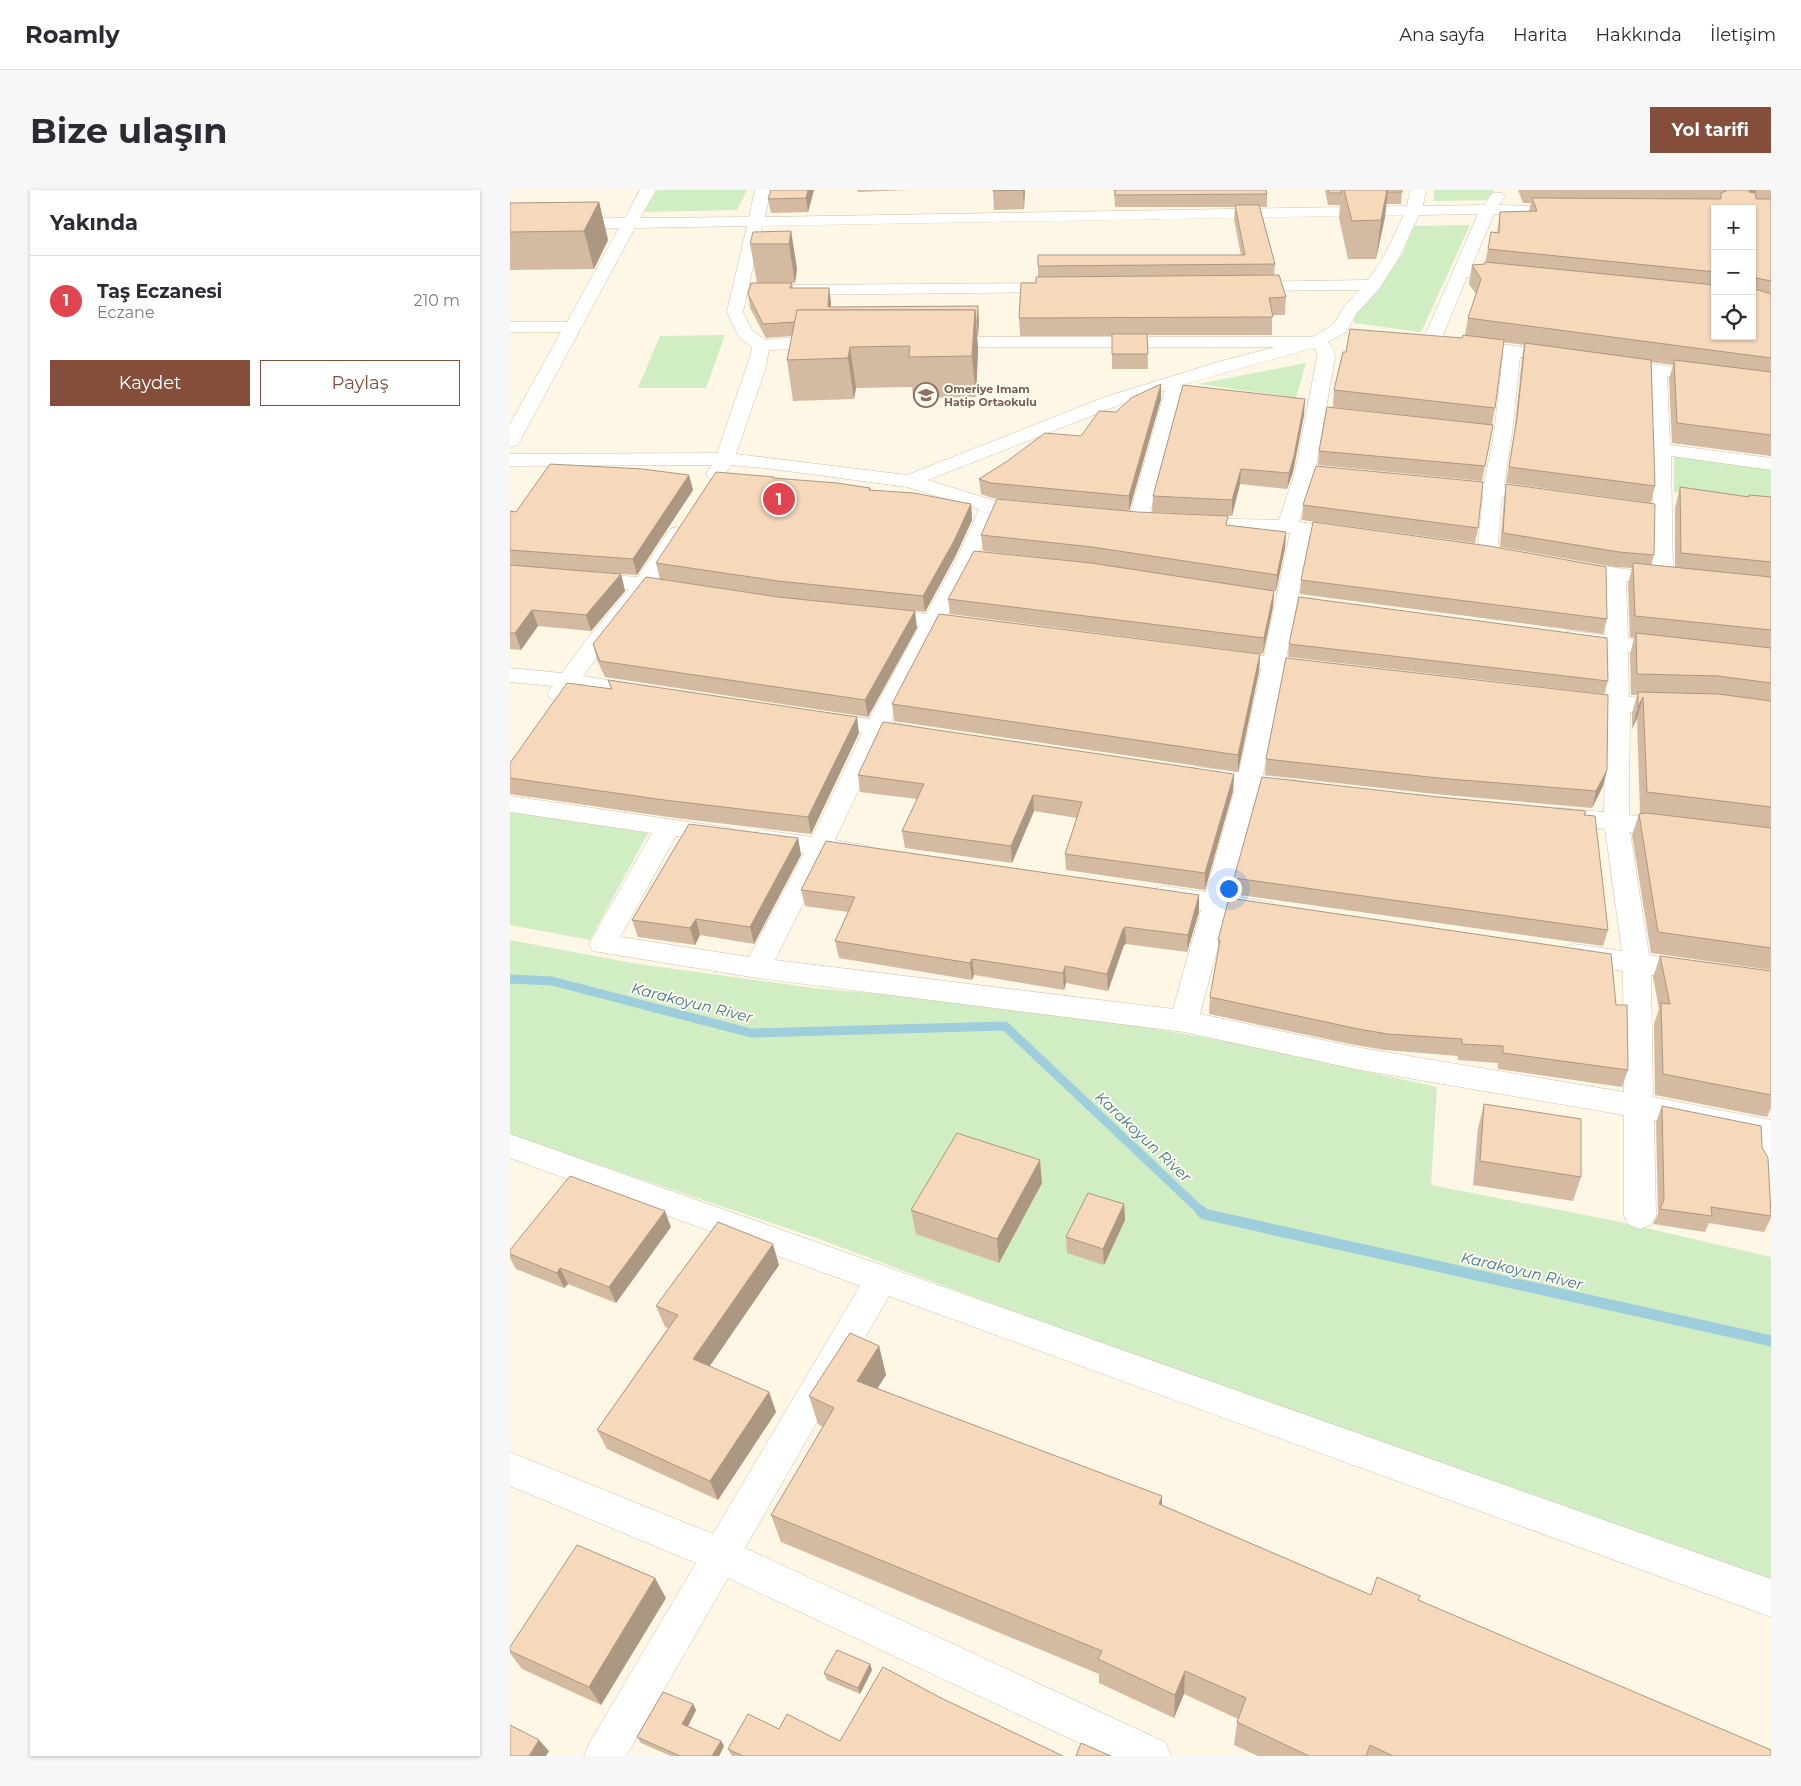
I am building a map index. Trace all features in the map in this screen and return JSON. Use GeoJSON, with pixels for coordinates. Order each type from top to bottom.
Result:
{"type":"FeatureCollection","features":[{"type":"Feature","properties":{"kind":"street"},"geometry":{"type":"LineString","coordinates":[[510,441],[648,190]]}},
{"type":"Feature","properties":{"kind":"street"},"geometry":{"type":"LineString","coordinates":[[763,190],[735,312],[745,333],[761,346],[790,343],[848,343]]}},
{"type":"Feature","properties":{"kind":"street"},"geometry":{"type":"LineString","coordinates":[[1340,328],[1350,310],[1373,285],[1391,258],[1414,210],[1418,190]]}},
{"type":"Feature","properties":{"kind":"street"},"geometry":{"type":"LineString","coordinates":[[1432,340],[1485,215],[1500,190]]}},
{"type":"Feature","properties":{"kind":"street"},"geometry":{"type":"LineString","coordinates":[[510,224],[756,222],[1490,209],[1578,210]]}},
{"type":"Feature","properties":{"kind":"street"},"geometry":{"type":"LineString","coordinates":[[1461,272],[1519,278]]}},
{"type":"Feature","properties":{"kind":"street"},"geometry":{"type":"LineString","coordinates":[[1228,286],[1373,285]]}},
{"type":"Feature","properties":{"kind":"street"},"geometry":{"type":"LineString","coordinates":[[779,290],[1072,288]]}},
{"type":"Feature","properties":{"kind":"street"},"geometry":{"type":"LineString","coordinates":[[740,290],[760,290]]}},
{"type":"Feature","properties":{"kind":"street"},"geometry":{"type":"LineString","coordinates":[[510,327],[573,327]]}},
{"type":"Feature","properties":{"kind":"street"},"geometry":{"type":"LineString","coordinates":[[908,481],[1112,400],[1176,386],[1315,342],[1325,334],[1340,328],[1358,331]]}},
{"type":"Feature","properties":{"kind":"street"},"geometry":{"type":"LineString","coordinates":[[1414,338],[1580,360]]}},
{"type":"Feature","properties":{"kind":"street"},"geometry":{"type":"LineString","coordinates":[[926,342],[1315,342],[1322,345],[1326,350],[1326,357],[1311,409],[1304,472],[1294,528],[1288,600],[1273,664],[1250,783],[1215,903],[1184,1021]]}},
{"type":"Feature","properties":{"kind":"street"},"geometry":{"type":"LineString","coordinates":[[704,492],[725,459],[741,409],[760,360],[761,346]]}},
{"type":"Feature","properties":{"kind":"street"},"geometry":{"type":"LineString","coordinates":[[1486,553],[1492,490],[1503,434],[1512,350]]}},
{"type":"Feature","properties":{"kind":"street"},"geometry":{"type":"LineString","coordinates":[[1600,362],[1771,385]]}},
{"type":"Feature","properties":{"kind":"street"},"geometry":{"type":"LineString","coordinates":[[1551,564],[1615,575],[1672,581],[1662,505],[1658,370]]}},
{"type":"Feature","properties":{"kind":"street"},"geometry":{"type":"LineString","coordinates":[[1176,386],[1194,394]]}},
{"type":"Feature","properties":{"kind":"street"},"geometry":{"type":"LineString","coordinates":[[1176,386],[1147,521],[1294,528],[1369,537]]}},
{"type":"Feature","properties":{"kind":"street"},"geometry":{"type":"LineString","coordinates":[[1311,409],[1336,415]]}},
{"type":"Feature","properties":{"kind":"street"},"geometry":{"type":"LineString","coordinates":[[1484,432],[1503,434]]}},
{"type":"Feature","properties":{"kind":"street"},"geometry":{"type":"LineString","coordinates":[[1660,450],[1771,464]]}},
{"type":"Feature","properties":{"kind":"street"},"geometry":{"type":"LineString","coordinates":[[510,460],[725,459],[765,462],[908,481],[990,506],[1049,512]]}},
{"type":"Feature","properties":{"kind":"street"},"geometry":{"type":"LineString","coordinates":[[1304,472],[1324,474]]}},
{"type":"Feature","properties":{"kind":"street"},"geometry":{"type":"LineString","coordinates":[[1423,483],[1559,499]]}},
{"type":"Feature","properties":{"kind":"street"},"geometry":{"type":"LineString","coordinates":[[1597,504],[1662,505],[1682,501]]}},
{"type":"Feature","properties":{"kind":"street"},"geometry":{"type":"LineString","coordinates":[[756,968],[820,846],[876,728],[934,622],[977,559],[990,506]]}},
{"type":"Feature","properties":{"kind":"street"},"geometry":{"type":"LineString","coordinates":[[547,712],[595,644],[644,584],[687,517]]}},
{"type":"Feature","properties":{"kind":"street"},"geometry":{"type":"LineString","coordinates":[[510,573],[644,584],[693,592]]}},
{"type":"Feature","properties":{"kind":"street"},"geometry":{"type":"LineString","coordinates":[[1615,575],[1618,704],[1616,821],[1637,963],[1640,1216]]}},
{"type":"Feature","properties":{"kind":"street"},"geometry":{"type":"LineString","coordinates":[[857,613],[992,629]]}},
{"type":"Feature","properties":{"kind":"street"},"geometry":{"type":"LineString","coordinates":[[1548,635],[1694,652]]}},
{"type":"Feature","properties":{"kind":"street"},"geometry":{"type":"LineString","coordinates":[[1205,655],[1342,673]]}},
{"type":"Feature","properties":{"kind":"street"},"geometry":{"type":"LineString","coordinates":[[510,675],[568,681],[664,696]]}},
{"type":"Feature","properties":{"kind":"street"},"geometry":{"type":"LineString","coordinates":[[1549,697],[1618,704],[1692,706]]}},
{"type":"Feature","properties":{"kind":"street"},"geometry":{"type":"LineString","coordinates":[[799,716],[935,736]]}},
{"type":"Feature","properties":{"kind":"street"},"geometry":{"type":"LineString","coordinates":[[1171,771],[1318,791]]}},
{"type":"Feature","properties":{"kind":"street"},"geometry":{"type":"LineString","coordinates":[[510,804],[668,828],[879,855]]}},
{"type":"Feature","properties":{"kind":"street"},"geometry":{"type":"LineString","coordinates":[[1540,814],[1695,830]]}},
{"type":"Feature","properties":{"kind":"street"},"geometry":{"type":"LineString","coordinates":[[668,828],[602,944],[756,968],[1184,1021],[1355,1058],[1640,1106],[1770,1132],[1771,1163]]}},
{"type":"Feature","properties":{"kind":"street"},"geometry":{"type":"LineString","coordinates":[[1136,892],[1284,913]]}},
{"type":"Feature","properties":{"kind":"street"},"geometry":{"type":"LineString","coordinates":[[1549,950],[1714,974]]}},
{"type":"Feature","properties":{"kind":"street"},"geometry":{"type":"LineString","coordinates":[[510,1146],[1771,1598]]}},
{"type":"Feature","properties":{"kind":"street"},"geometry":{"type":"LineString","coordinates":[[604,1756],[882,1278]]}},
{"type":"Feature","properties":{"kind":"street"},"geometry":{"type":"LineString","coordinates":[[510,1469],[722,1556],[1151,1756]]}},
{"type":"Feature","properties":{"kind":"green space"},"geometry":{"type":"Polygon","coordinates":[[[657,190],[747,190],[737,210],[644,212],[657,190]]]}},
{"type":"Feature","properties":{"kind":"green space"},"geometry":{"type":"Polygon","coordinates":[[[1434,190],[1494,190],[1489,200],[1434,201],[1434,190]]]}},
{"type":"Feature","properties":{"kind":"green space"},"geometry":{"type":"Polygon","coordinates":[[[1470,225],[1421,332],[1354,323],[1354,315],[1402,255],[1414,226],[1470,225]]]}},
{"type":"Feature","properties":{"kind":"green space"},"geometry":{"type":"Polygon","coordinates":[[[725,335],[706,388],[638,388],[660,336],[725,335]]]}},
{"type":"Feature","properties":{"kind":"green space"},"geometry":{"type":"Polygon","coordinates":[[[1306,363],[1296,398],[1198,384],[1306,363]]]}},
{"type":"Feature","properties":{"kind":"green space"},"geometry":{"type":"Polygon","coordinates":[[[1674,454],[1771,466],[1771,504],[1674,492],[1674,454]]]}},
{"type":"Feature","properties":{"kind":"green space"},"geometry":{"type":"Polygon","coordinates":[[[510,810],[648,833],[590,940],[510,925],[510,810]]]}},
{"type":"Feature","properties":{"kind":"green space"},"geometry":{"type":"Polygon","coordinates":[[[510,940],[632,963],[821,989],[947,999],[1091,1018],[1231,1042],[1437,1087],[1431,1185],[1616,1221],[1771,1257],[1771,1585],[1382,1450],[819,1239],[510,1135],[510,940]]]}},
{"type":"Feature","properties":{"kind":"building"},"geometry":{"type":"Polygon","coordinates":[[[771,190],[808,190],[806,198],[768,199],[771,190]]]}},
{"type":"Feature","properties":{"kind":"building"},"geometry":{"type":"Polygon","coordinates":[[[1115,190],[1266,190],[1267,194],[1115,195],[1115,190]]]}},
{"type":"Feature","properties":{"kind":"building"},"geometry":{"type":"Polygon","coordinates":[[[1328,190],[1341,190],[1341,193],[1329,193],[1328,190]]]}},
{"type":"Feature","properties":{"kind":"building"},"geometry":{"type":"Polygon","coordinates":[[[1344,190],[1387,190],[1381,220],[1352,221],[1344,190]]]}},
{"type":"Feature","properties":{"kind":"building"},"geometry":{"type":"Polygon","coordinates":[[[1388,190],[1402,190],[1402,192],[1387,192],[1388,190]]]}},
{"type":"Feature","properties":{"kind":"building"},"geometry":{"type":"Polygon","coordinates":[[[1750,190],[1749,192],[1755,193],[1756,199],[1771,199],[1771,281],[1756,278],[1756,205],[1711,205],[1711,272],[1488,249],[1491,232],[1499,233],[1500,212],[1537,211],[1532,198],[1721,199],[1721,193],[1750,190]]]}},
{"type":"Feature","properties":{"kind":"building"},"geometry":{"type":"Polygon","coordinates":[[[599,202],[584,231],[510,232],[510,203],[599,202]]]}},
{"type":"Feature","properties":{"kind":"building"},"geometry":{"type":"Polygon","coordinates":[[[1235,205],[1259,205],[1275,264],[1038,266],[1038,255],[1245,255],[1235,205]]]}},
{"type":"Feature","properties":{"kind":"building"},"geometry":{"type":"Polygon","coordinates":[[[791,231],[789,244],[750,244],[753,232],[791,231]]]}},
{"type":"Feature","properties":{"kind":"building"},"geometry":{"type":"Polygon","coordinates":[[[1485,262],[1711,285],[1711,340],[1756,340],[1756,289],[1771,294],[1771,358],[1468,318],[1481,279],[1472,265],[1485,264],[1485,262]]]}},
{"type":"Feature","properties":{"kind":"building"},"geometry":{"type":"Polygon","coordinates":[[[1279,275],[1286,297],[1269,298],[1273,317],[1019,318],[1021,283],[1036,283],[1036,277],[1279,275]]]}},
{"type":"Feature","properties":{"kind":"building"},"geometry":{"type":"Polygon","coordinates":[[[751,283],[792,283],[790,288],[829,288],[828,307],[978,306],[977,322],[975,310],[797,310],[795,322],[763,324],[748,294],[751,283]]]}},
{"type":"Feature","properties":{"kind":"building"},"geometry":{"type":"Polygon","coordinates":[[[797,310],[975,310],[972,356],[909,357],[910,346],[850,347],[848,358],[787,360],[797,310]]]}},
{"type":"Feature","properties":{"kind":"building"},"geometry":{"type":"Polygon","coordinates":[[[1350,329],[1462,338],[1463,335],[1504,340],[1495,408],[1334,390],[1343,352],[1346,352],[1350,329]]]}},
{"type":"Feature","properties":{"kind":"building"},"geometry":{"type":"Polygon","coordinates":[[[1112,334],[1147,334],[1148,354],[1112,354],[1112,334]]]}},
{"type":"Feature","properties":{"kind":"building"},"geometry":{"type":"Polygon","coordinates":[[[1525,343],[1651,360],[1655,486],[1509,467],[1517,418],[1525,343]]]}},
{"type":"Feature","properties":{"kind":"building"},"geometry":{"type":"Polygon","coordinates":[[[1674,360],[1771,372],[1771,435],[1677,423],[1674,360]]]}},
{"type":"Feature","properties":{"kind":"building"},"geometry":{"type":"Polygon","coordinates":[[[1161,384],[1129,496],[991,483],[979,479],[1045,433],[1081,436],[1099,411],[1116,412],[1131,398],[1161,384]]]}},
{"type":"Feature","properties":{"kind":"building"},"geometry":{"type":"Polygon","coordinates":[[[1183,385],[1305,399],[1289,473],[1241,469],[1232,500],[1153,496],[1183,385]]]}},
{"type":"Feature","properties":{"kind":"building"},"geometry":{"type":"Polygon","coordinates":[[[1327,407],[1493,425],[1485,466],[1319,451],[1327,407]]]}},
{"type":"Feature","properties":{"kind":"building"},"geometry":{"type":"Polygon","coordinates":[[[550,464],[642,469],[689,475],[633,559],[510,550],[510,511],[516,512],[550,464]]]}},
{"type":"Feature","properties":{"kind":"building"},"geometry":{"type":"Polygon","coordinates":[[[1316,466],[1483,482],[1478,528],[1303,505],[1316,466]]]}},
{"type":"Feature","properties":{"kind":"building"},"geometry":{"type":"Polygon","coordinates":[[[716,472],[837,483],[870,488],[869,490],[914,493],[971,504],[954,541],[923,596],[778,581],[656,563],[716,472]]]}},
{"type":"Feature","properties":{"kind":"building"},"geometry":{"type":"Polygon","coordinates":[[[1506,484],[1655,504],[1654,555],[1619,552],[1503,533],[1506,484]]]}},
{"type":"Feature","properties":{"kind":"building"},"geometry":{"type":"Polygon","coordinates":[[[1680,487],[1749,497],[1749,495],[1771,497],[1771,562],[1681,553],[1680,487]]]}},
{"type":"Feature","properties":{"kind":"building"},"geometry":{"type":"Polygon","coordinates":[[[997,499],[1138,512],[1228,516],[1226,525],[1286,532],[1277,575],[1092,547],[981,535],[997,499]]]}},
{"type":"Feature","properties":{"kind":"building"},"geometry":{"type":"Polygon","coordinates":[[[1313,522],[1489,546],[1606,567],[1607,619],[1301,580],[1313,522]]]}},
{"type":"Feature","properties":{"kind":"building"},"geometry":{"type":"Polygon","coordinates":[[[974,551],[1091,563],[1274,591],[1264,638],[948,599],[974,551]]]}},
{"type":"Feature","properties":{"kind":"building"},"geometry":{"type":"Polygon","coordinates":[[[1633,563],[1771,577],[1771,630],[1635,616],[1633,563]]]}},
{"type":"Feature","properties":{"kind":"building"},"geometry":{"type":"Polygon","coordinates":[[[510,565],[621,574],[586,615],[532,610],[515,633],[510,633],[510,565]]]}},
{"type":"Feature","properties":{"kind":"building"},"geometry":{"type":"Polygon","coordinates":[[[646,577],[778,597],[915,611],[865,700],[600,661],[593,644],[646,577]]]}},
{"type":"Feature","properties":{"kind":"building"},"geometry":{"type":"Polygon","coordinates":[[[1299,597],[1607,638],[1608,681],[1289,644],[1299,597]]]}},
{"type":"Feature","properties":{"kind":"building"},"geometry":{"type":"Polygon","coordinates":[[[939,614],[1260,654],[1238,755],[892,704],[939,614]]]}},
{"type":"Feature","properties":{"kind":"building"},"geometry":{"type":"Polygon","coordinates":[[[1636,633],[1771,648],[1771,683],[1718,676],[1637,674],[1636,633]]]}},
{"type":"Feature","properties":{"kind":"building"},"geometry":{"type":"Polygon","coordinates":[[[1286,658],[1608,695],[1607,770],[1596,791],[1438,778],[1266,759],[1286,658]]]}},
{"type":"Feature","properties":{"kind":"building"},"geometry":{"type":"Polygon","coordinates":[[[608,680],[857,717],[808,817],[664,800],[510,778],[510,763],[567,683],[612,689],[608,680]]]}},
{"type":"Feature","properties":{"kind":"building"},"geometry":{"type":"Polygon","coordinates":[[[1638,692],[1718,694],[1771,701],[1771,807],[1647,792],[1643,697],[1638,707],[1638,692]]]}},
{"type":"Feature","properties":{"kind":"building"},"geometry":{"type":"Polygon","coordinates":[[[883,722],[1234,774],[1205,873],[1065,854],[1082,802],[1033,795],[1011,846],[902,831],[924,784],[858,775],[883,722]]]}},
{"type":"Feature","properties":{"kind":"building"},"geometry":{"type":"Polygon","coordinates":[[[1262,777],[1438,797],[1586,811],[1584,815],[1595,816],[1608,930],[1234,878],[1262,777]]]}},
{"type":"Feature","properties":{"kind":"building"},"geometry":{"type":"Polygon","coordinates":[[[1647,813],[1771,828],[1771,948],[1658,932],[1639,814],[1647,813]]]}},
{"type":"Feature","properties":{"kind":"building"},"geometry":{"type":"Polygon","coordinates":[[[689,824],[798,838],[750,927],[696,919],[690,928],[632,920],[689,824]]]}},
{"type":"Feature","properties":{"kind":"building"},"geometry":{"type":"Polygon","coordinates":[[[826,841],[1199,895],[1188,935],[1125,927],[1107,974],[1065,966],[1063,973],[972,959],[970,963],[835,941],[855,897],[801,890],[826,841]]]}},
{"type":"Feature","properties":{"kind":"building"},"geometry":{"type":"Polygon","coordinates":[[[1229,898],[1611,954],[1616,1005],[1627,1005],[1628,1070],[1503,1053],[1503,1046],[1462,1044],[1462,1039],[1388,1034],[1358,1029],[1210,997],[1220,940],[1218,940],[1229,898]]]}},
{"type":"Feature","properties":{"kind":"building"},"geometry":{"type":"Polygon","coordinates":[[[1660,956],[1771,971],[1771,1095],[1663,1074],[1661,1003],[1670,1004],[1660,956]]]}},
{"type":"Feature","properties":{"kind":"building"},"geometry":{"type":"Polygon","coordinates":[[[1484,1104],[1581,1119],[1581,1177],[1480,1161],[1484,1104]]]}},
{"type":"Feature","properties":{"kind":"building"},"geometry":{"type":"Polygon","coordinates":[[[1662,1106],[1761,1126],[1762,1147],[1768,1158],[1771,1216],[1711,1207],[1712,1216],[1660,1209],[1664,1200],[1662,1106]]]}},
{"type":"Feature","properties":{"kind":"building"},"geometry":{"type":"Polygon","coordinates":[[[957,1133],[1040,1160],[997,1239],[911,1210],[957,1133]]]}},
{"type":"Feature","properties":{"kind":"building"},"geometry":{"type":"Polygon","coordinates":[[[570,1176],[665,1211],[609,1287],[560,1268],[557,1273],[510,1254],[510,1250],[570,1176]]]}},
{"type":"Feature","properties":{"kind":"building"},"geometry":{"type":"Polygon","coordinates":[[[1088,1193],[1124,1204],[1103,1249],[1066,1237],[1088,1193]]]}},
{"type":"Feature","properties":{"kind":"building"},"geometry":{"type":"Polygon","coordinates":[[[718,1222],[773,1244],[693,1359],[769,1392],[710,1481],[597,1430],[678,1315],[656,1306],[718,1222]]]}},
{"type":"Feature","properties":{"kind":"building"},"geometry":{"type":"Polygon","coordinates":[[[850,1333],[879,1346],[857,1381],[1162,1496],[1159,1504],[1371,1595],[1377,1577],[1420,1596],[1418,1600],[1771,1750],[1771,1756],[1393,1756],[1370,1745],[1366,1756],[1309,1756],[1237,1722],[1246,1698],[1185,1671],[1175,1695],[1098,1659],[1102,1651],[771,1515],[834,1408],[809,1396],[850,1333]]]}},
{"type":"Feature","properties":{"kind":"building"},"geometry":{"type":"Polygon","coordinates":[[[577,1545],[655,1578],[589,1687],[510,1651],[510,1647],[577,1545]]]}},
{"type":"Feature","properties":{"kind":"building"},"geometry":{"type":"Polygon","coordinates":[[[837,1650],[870,1664],[858,1688],[824,1673],[837,1650]]]}},
{"type":"Feature","properties":{"kind":"building"},"geometry":{"type":"Polygon","coordinates":[[[883,1667],[941,1698],[1063,1756],[743,1756],[728,1749],[748,1714],[779,1729],[787,1714],[840,1741],[883,1667]]]}},
{"type":"Feature","properties":{"kind":"building"},"geometry":{"type":"Polygon","coordinates":[[[663,1692],[693,1704],[682,1724],[721,1741],[712,1756],[680,1756],[637,1737],[663,1692]]]}},
{"type":"Feature","properties":{"kind":"building"},"geometry":{"type":"Polygon","coordinates":[[[510,1725],[539,1740],[529,1756],[510,1756],[510,1725]]]}},
{"type":"Feature","properties":{"kind":"building"},"geometry":{"type":"Polygon","coordinates":[[[1081,1743],[1111,1756],[1076,1756],[1081,1743]]]}},
{"type":"Feature","properties":{"kind":"waterway","name":"Karakoyun River"},"geometry":{"type":"LineString","coordinates":[[510,979],[552,981],[751,1033],[1005,1026],[1202,1212]]}},
{"type":"Feature","properties":{"kind":"waterway","name":"Karakoyun River"},"geometry":{"type":"LineString","coordinates":[[1202,1212],[1204,1214],[1771,1341]]}},
{"type":"Feature","properties":{"kind":"place","name":"Omeriye Imam Hatip Ortaokulu"},"geometry":{"type":"Point","coordinates":[926,395]}},
{"type":"Feature","properties":{"kind":"place","name":"Taş Eczanesi"},"geometry":{"type":"Point","coordinates":[779,499]}}]}
